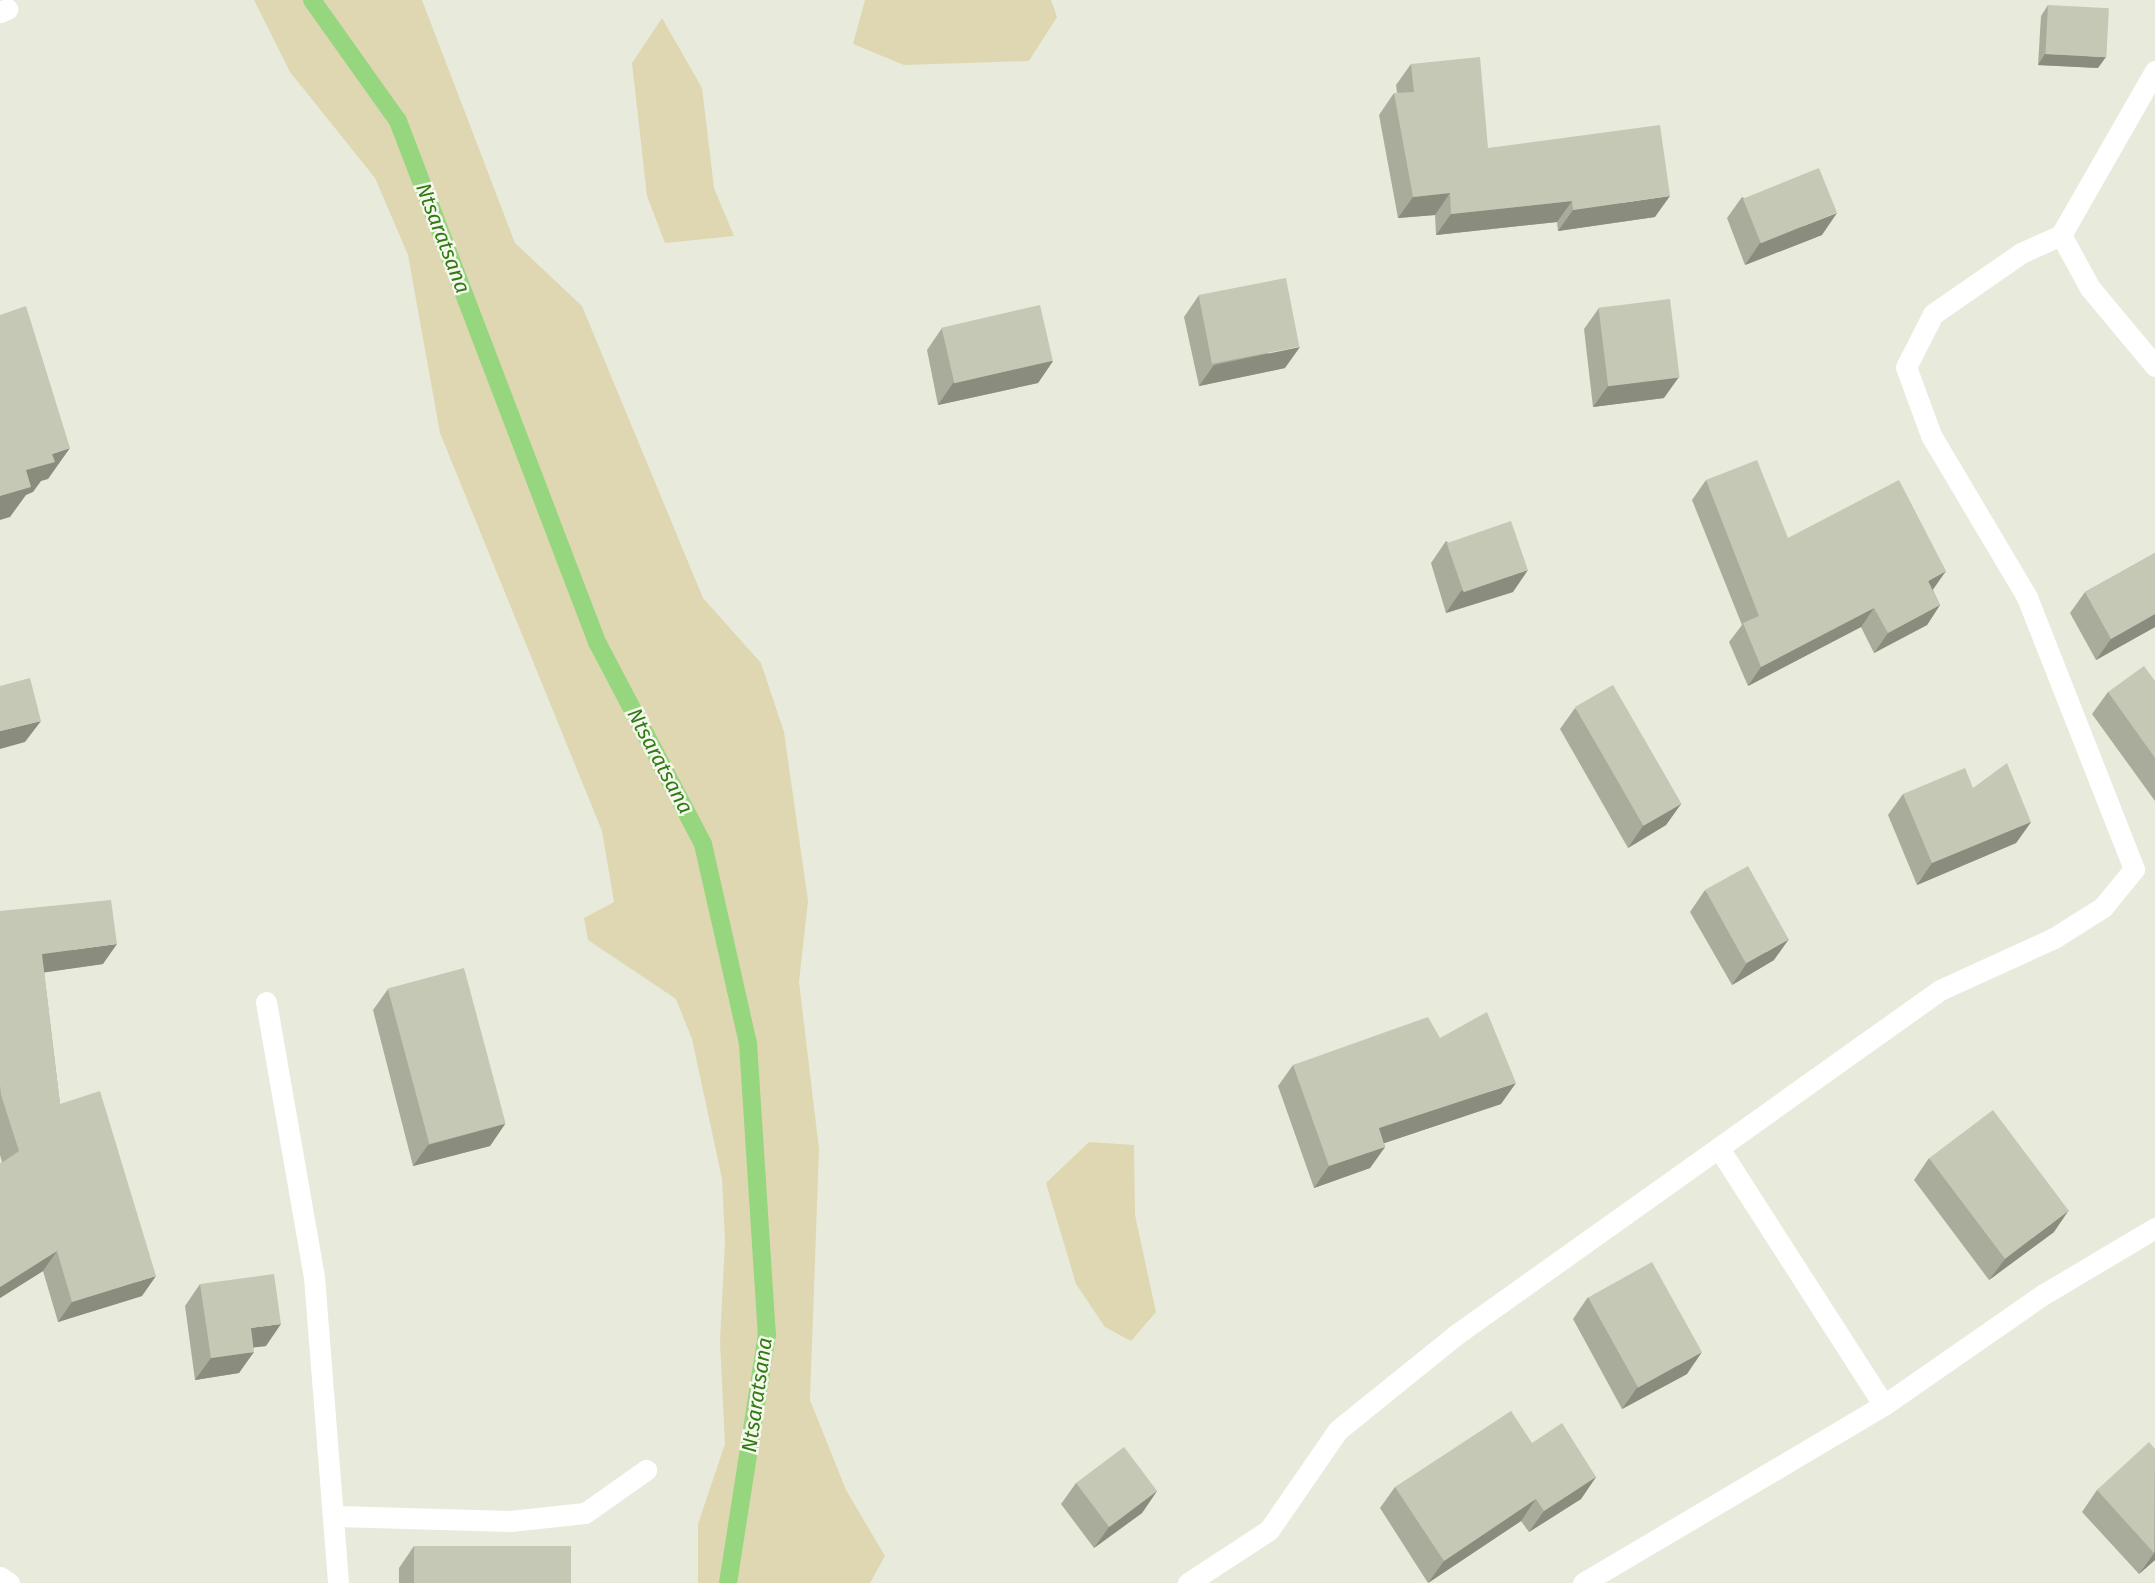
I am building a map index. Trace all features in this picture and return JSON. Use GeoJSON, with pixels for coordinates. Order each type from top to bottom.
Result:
{"type":"FeatureCollection","features":[{"type":"Feature","properties":{"kind":"street"},"geometry":{"type":"LineString","coordinates":[[1188,1583],[1269,1530],[1338,1430],[1457,1334],[1720,1150],[1940,990],[2054,938],[2103,907],[2134,869],[2027,597],[1931,435],[1906,367],[1933,314],[2021,253],[2061,235],[2155,71]]}},
{"type":"Feature","properties":{"kind":"street"},"geometry":{"type":"LineString","coordinates":[[2061,235],[2090,288],[2155,366]]}},
{"type":"Feature","properties":{"kind":"street"},"geometry":{"type":"LineString","coordinates":[[266,1002],[314,1277],[337,1516],[338,1583]]}},
{"type":"Feature","properties":{"kind":"street"},"geometry":{"type":"LineString","coordinates":[[1720,1150],[1884,1405]]}},
{"type":"Feature","properties":{"kind":"street"},"geometry":{"type":"LineString","coordinates":[[1583,1583],[1884,1405],[2044,1294],[2155,1228]]}},
{"type":"Feature","properties":{"kind":"street"},"geometry":{"type":"LineString","coordinates":[[337,1516],[510,1521],[585,1513],[646,1469]]}},
{"type":"Feature","properties":{"kind":"street"},"geometry":{"type":"LineString","coordinates":[[0,1577],[9,1583]]}},
{"type":"Feature","properties":{"kind":"shaded area"},"geometry":{"type":"Polygon","coordinates":[[[254,0],[422,0],[515,243],[582,306],[703,598],[761,663],[784,732],[808,901],[799,982],[819,1149],[810,1400],[846,1490],[885,1556],[870,1583],[698,1583],[698,1524],[725,1444],[720,1342],[725,1242],[722,1179],[692,1039],[676,999],[588,940],[584,918],[614,902],[602,831],[440,433],[408,255],[375,178],[290,72],[254,0]]]}},
{"type":"Feature","properties":{"kind":"shaded area"},"geometry":{"type":"Polygon","coordinates":[[[865,0],[1051,0],[1057,17],[1029,61],[904,65],[853,44],[865,0]]]}},
{"type":"Feature","properties":{"kind":"shaded area"},"geometry":{"type":"Polygon","coordinates":[[[662,18],[702,88],[714,188],[734,236],[665,243],[647,196],[632,63],[662,18]]]}},
{"type":"Feature","properties":{"kind":"shaded area"},"geometry":{"type":"Polygon","coordinates":[[[1089,1142],[1134,1145],[1135,1215],[1156,1312],[1131,1341],[1105,1327],[1076,1284],[1046,1183],[1089,1142]]]}},
{"type":"Feature","properties":{"kind":"building"},"geometry":{"type":"Polygon","coordinates":[[[2048,5],[2109,8],[2106,57],[2045,54],[2048,5]]]}},
{"type":"Feature","properties":{"kind":"building"},"geometry":{"type":"Polygon","coordinates":[[[1480,57],[1488,148],[1660,125],[1670,196],[1573,210],[1572,201],[1451,214],[1450,193],[1413,197],[1394,93],[1414,92],[1411,64],[1480,57]]]}},
{"type":"Feature","properties":{"kind":"building"},"geometry":{"type":"Polygon","coordinates":[[[1819,168],[1837,213],[1761,243],[1743,199],[1819,168]]]}},
{"type":"Feature","properties":{"kind":"building"},"geometry":{"type":"Polygon","coordinates":[[[1286,278],[1299,347],[1212,364],[1199,295],[1286,278]]]}},
{"type":"Feature","properties":{"kind":"building"},"geometry":{"type":"Polygon","coordinates":[[[1670,299],[1680,377],[1608,386],[1599,308],[1670,299]]]}},
{"type":"Feature","properties":{"kind":"building"},"geometry":{"type":"Polygon","coordinates":[[[1040,305],[1053,361],[954,383],[942,328],[1040,305]]]}},
{"type":"Feature","properties":{"kind":"building"},"geometry":{"type":"Polygon","coordinates":[[[26,306],[70,448],[52,454],[55,462],[26,470],[31,487],[0,496],[0,315],[26,306]]]}},
{"type":"Feature","properties":{"kind":"building"},"geometry":{"type":"Polygon","coordinates":[[[1757,460],[1788,538],[1899,480],[1946,571],[1928,581],[1940,605],[1888,633],[1874,608],[1761,667],[1743,623],[1759,616],[1706,480],[1757,460]]]}},
{"type":"Feature","properties":{"kind":"building"},"geometry":{"type":"Polygon","coordinates":[[[1511,521],[1528,570],[1464,592],[1447,543],[1511,521]]]}},
{"type":"Feature","properties":{"kind":"building"},"geometry":{"type":"Polygon","coordinates":[[[2155,553],[2155,614],[2111,639],[2085,592],[2155,553]]]}},
{"type":"Feature","properties":{"kind":"building"},"geometry":{"type":"Polygon","coordinates":[[[2144,666],[2155,681],[2155,758],[2108,692],[2144,666]]]}},
{"type":"Feature","properties":{"kind":"building"},"geometry":{"type":"Polygon","coordinates":[[[30,678],[41,721],[0,731],[0,686],[30,678]]]}},
{"type":"Feature","properties":{"kind":"building"},"geometry":{"type":"Polygon","coordinates":[[[1613,685],[1682,804],[1643,826],[1575,707],[1613,685]]]}},
{"type":"Feature","properties":{"kind":"building"},"geometry":{"type":"Polygon","coordinates":[[[2007,763],[2031,822],[1932,863],[1903,794],[1965,768],[1973,788],[2007,763]]]}},
{"type":"Feature","properties":{"kind":"building"},"geometry":{"type":"Polygon","coordinates":[[[1748,866],[1789,939],[1746,963],[1705,890],[1748,866]]]}},
{"type":"Feature","properties":{"kind":"building"},"geometry":{"type":"Polygon","coordinates":[[[111,900],[117,944],[42,954],[60,1104],[100,1091],[156,1276],[72,1302],[57,1251],[0,1287],[0,1164],[19,1151],[0,1085],[0,911],[111,900]]]}},
{"type":"Feature","properties":{"kind":"building"},"geometry":{"type":"Polygon","coordinates":[[[464,968],[506,1124],[429,1144],[388,988],[464,968]]]}},
{"type":"Feature","properties":{"kind":"building"},"geometry":{"type":"Polygon","coordinates":[[[1487,1012],[1516,1083],[1379,1128],[1385,1147],[1329,1166],[1293,1065],[1428,1017],[1440,1038],[1487,1012]]]}},
{"type":"Feature","properties":{"kind":"building"},"geometry":{"type":"Polygon","coordinates":[[[1993,1110],[2069,1211],[2005,1259],[1929,1158],[1993,1110]]]}},
{"type":"Feature","properties":{"kind":"building"},"geometry":{"type":"Polygon","coordinates":[[[1652,1262],[1702,1352],[1638,1387],[1588,1297],[1652,1262]]]}},
{"type":"Feature","properties":{"kind":"building"},"geometry":{"type":"Polygon","coordinates":[[[274,1274],[281,1324],[251,1328],[254,1352],[211,1358],[200,1284],[274,1274]]]}},
{"type":"Feature","properties":{"kind":"building"},"geometry":{"type":"Polygon","coordinates":[[[1511,1411],[1532,1443],[1562,1423],[1596,1477],[1544,1511],[1536,1499],[1444,1561],[1395,1487],[1511,1411]]]}},
{"type":"Feature","properties":{"kind":"building"},"geometry":{"type":"Polygon","coordinates":[[[2149,1442],[2155,1449],[2154,1553],[2097,1490],[2149,1442]]]}},
{"type":"Feature","properties":{"kind":"building"},"geometry":{"type":"Polygon","coordinates":[[[1124,1447],[1157,1491],[1109,1527],[1076,1483],[1124,1447]]]}},
{"type":"Feature","properties":{"kind":"building"},"geometry":{"type":"Polygon","coordinates":[[[414,1546],[571,1546],[571,1583],[414,1583],[414,1546]]]}},
{"type":"Feature","properties":{"kind":"waterway","name":"Ntsaratsana"},"geometry":{"type":"LineString","coordinates":[[312,0],[398,121],[597,642],[703,844],[748,1043],[767,1334],[728,1583]]}}]}
